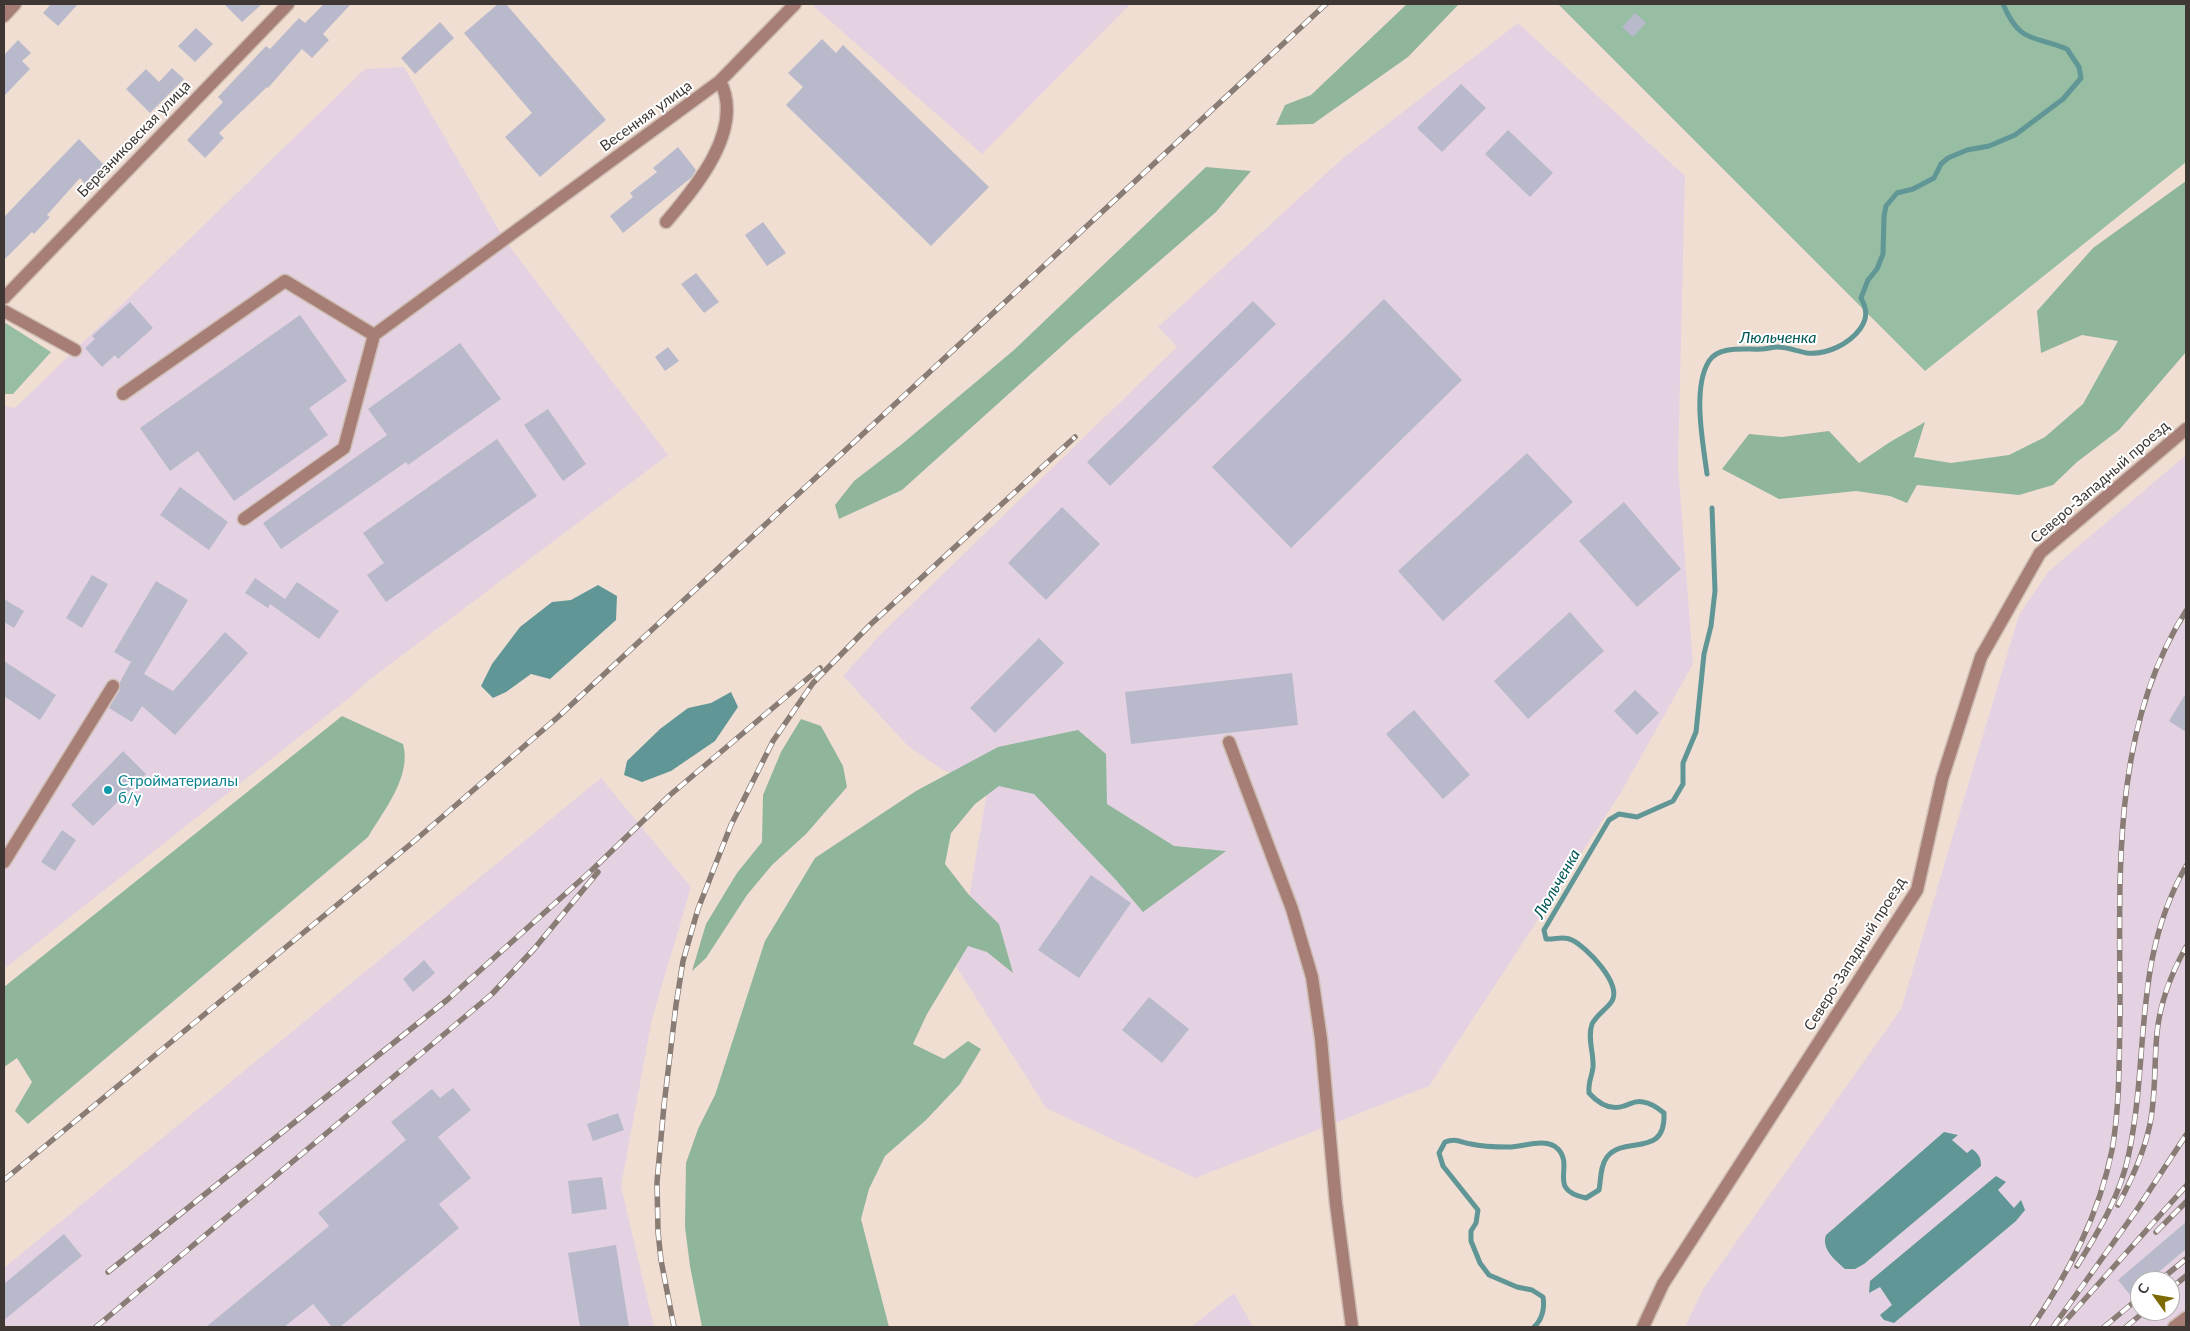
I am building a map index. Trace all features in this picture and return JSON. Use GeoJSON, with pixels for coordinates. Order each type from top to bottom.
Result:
{"type":"FeatureCollection","features":[{"type":"Feature","properties":{"kind":"street"},"geometry":{"type":"LineString","coordinates":[[4,16],[15,4]]}},
{"type":"Feature","properties":{"kind":"street","name":"Березниковская улица"},"geometry":{"type":"LineString","coordinates":[[4,298],[288,4]]}},
{"type":"Feature","properties":{"kind":"street","name":"Весенняя улица"},"geometry":{"type":"LineString","coordinates":[[374,335],[720,81],[795,4]]}},
{"type":"Feature","properties":{"kind":"street"},"geometry":{"type":"LineString","coordinates":[[666,222],[695,189],[716,150],[728,119],[727,94],[720,81]]}},
{"type":"Feature","properties":{"kind":"street"},"geometry":{"type":"LineString","coordinates":[[123,394],[285,281],[374,335],[344,448],[244,519]]}},
{"type":"Feature","properties":{"kind":"street"},"geometry":{"type":"LineString","coordinates":[[4,311],[75,350]]}},
{"type":"Feature","properties":{"kind":"street","name":"Северо-Западный проезд"},"geometry":{"type":"LineString","coordinates":[[1643,1327],[1663,1284],[1917,890],[1942,778],[1981,657],[2040,553],[2186,429]]}},
{"type":"Feature","properties":{"kind":"street"},"geometry":{"type":"LineString","coordinates":[[4,862],[113,686]]}},
{"type":"Feature","properties":{"kind":"street"},"geometry":{"type":"LineString","coordinates":[[1230,742],[1292,909],[1312,977],[1321,1039],[1336,1204],[1352,1327]]}},
{"type":"Feature","properties":{"kind":"street"},"geometry":{"type":"LineString","coordinates":[[2174,1327],[2186,1318]]}},
{"type":"Feature","properties":{"kind":"shaded area"},"geometry":{"type":"Polygon","coordinates":[[[816,4],[1130,4],[982,154],[813,6],[816,4]]]}},
{"type":"Feature","properties":{"kind":"shaded area"},"geometry":{"type":"Polygon","coordinates":[[[1518,23],[1685,176],[1678,466],[1693,664],[1620,794],[1429,1086],[1195,1178],[1046,1108],[957,968],[988,786],[943,770],[908,746],[843,676],[880,635],[1177,347],[1158,327],[1342,159],[1518,23]]]}},
{"type":"Feature","properties":{"kind":"shaded area"},"geometry":{"type":"Polygon","coordinates":[[[404,67],[504,239],[668,455],[369,680],[349,698],[4,969],[4,406],[15,408],[365,69],[404,67]]]}},
{"type":"Feature","properties":{"kind":"shaded area"},"geometry":{"type":"Polygon","coordinates":[[[2186,455],[2186,1327],[1685,1327],[1703,1289],[1901,1009],[2019,615],[2048,572],[2186,455]]]}},
{"type":"Feature","properties":{"kind":"shaded area"},"geometry":{"type":"Polygon","coordinates":[[[601,778],[691,887],[652,1019],[621,1186],[654,1327],[4,1327],[4,1268],[601,778]]]}},
{"type":"Feature","properties":{"kind":"shaded area"},"geometry":{"type":"Polygon","coordinates":[[[1234,1293],[1253,1327],[1191,1327],[1234,1293]]]}},
{"type":"Feature","properties":{"kind":"green space"},"geometry":{"type":"Polygon","coordinates":[[[1407,4],[1459,4],[1408,57],[1313,124],[1276,125],[1285,105],[1311,95],[1407,4]]]}},
{"type":"Feature","properties":{"kind":"green space"},"geometry":{"type":"Polygon","coordinates":[[[1558,4],[2186,4],[2186,162],[1925,371],[1558,4]]]}},
{"type":"Feature","properties":{"kind":"green space"},"geometry":{"type":"Polygon","coordinates":[[[1206,167],[1251,171],[1216,212],[1073,336],[902,490],[839,519],[835,505],[854,481],[902,444],[1014,350],[1206,167]]]}},
{"type":"Feature","properties":{"kind":"green space"},"geometry":{"type":"Polygon","coordinates":[[[2186,181],[2186,352],[2119,430],[2077,462],[2053,485],[2019,495],[1917,485],[1907,503],[1890,496],[1856,491],[1779,499],[1722,469],[1749,434],[1782,437],[1829,431],[1859,463],[1925,422],[1914,457],[1951,463],[2009,455],[2045,437],[2083,404],[2118,341],[2082,335],[2041,353],[2037,311],[2093,248],[2186,181]]]}},
{"type":"Feature","properties":{"kind":"green space"},"geometry":{"type":"Polygon","coordinates":[[[4,322],[51,352],[13,394],[4,394],[4,322]]]}},
{"type":"Feature","properties":{"kind":"green space"},"geometry":{"type":"Polygon","coordinates":[[[342,716],[403,744],[404,768],[400,780],[395,792],[368,837],[28,1124],[15,1111],[32,1082],[17,1058],[4,1067],[4,987],[342,716]]]}},
{"type":"Feature","properties":{"kind":"green space"},"geometry":{"type":"Polygon","coordinates":[[[801,719],[821,726],[843,766],[847,787],[806,834],[772,865],[747,895],[706,958],[692,971],[706,924],[737,873],[762,842],[763,795],[781,752],[801,719]]]}},
{"type":"Feature","properties":{"kind":"green space"},"geometry":{"type":"Polygon","coordinates":[[[1078,730],[1106,754],[1107,804],[1174,846],[1226,851],[1143,912],[1116,880],[1034,794],[999,786],[975,804],[951,833],[945,864],[969,895],[999,924],[1013,973],[987,952],[968,946],[927,1014],[913,1044],[944,1059],[968,1041],[981,1049],[960,1084],[926,1120],[885,1156],[869,1189],[861,1219],[889,1327],[702,1327],[690,1266],[685,1227],[686,1163],[698,1129],[715,1095],[765,941],[815,858],[916,791],[998,747],[1078,730]]]}},
{"type":"Feature","properties":{"kind":"water"},"geometry":{"type":"Polygon","coordinates":[[[598,585],[617,596],[616,620],[550,679],[531,674],[506,692],[493,698],[481,686],[492,664],[520,627],[552,602],[571,600],[598,585]]]}},
{"type":"Feature","properties":{"kind":"water"},"geometry":{"type":"Polygon","coordinates":[[[731,692],[738,707],[715,741],[671,771],[642,782],[624,775],[627,761],[660,729],[688,708],[711,703],[731,692]]]}},
{"type":"Feature","properties":{"kind":"water"},"geometry":{"type":"Polygon","coordinates":[[[1944,1132],[1958,1135],[1952,1140],[1967,1153],[1972,1149],[1979,1156],[1981,1166],[1864,1264],[1855,1269],[1845,1269],[1827,1250],[1825,1245],[1826,1235],[1944,1132]]]}},
{"type":"Feature","properties":{"kind":"water"},"geometry":{"type":"Polygon","coordinates":[[[1996,1176],[2006,1182],[1998,1190],[2014,1208],[2021,1200],[2025,1210],[2016,1221],[1894,1323],[1884,1320],[1880,1315],[1892,1305],[1880,1287],[1869,1293],[1870,1281],[1996,1176]]]}},
{"type":"Feature","properties":{"kind":"building"},"geometry":{"type":"Polygon","coordinates":[[[51,4],[78,4],[58,26],[43,13],[51,4]]]}},
{"type":"Feature","properties":{"kind":"building"},"geometry":{"type":"Polygon","coordinates":[[[224,4],[262,4],[242,22],[224,4]]]}},
{"type":"Feature","properties":{"kind":"building"},"geometry":{"type":"Polygon","coordinates":[[[324,4],[351,4],[323,34],[329,40],[312,58],[302,49],[268,88],[219,133],[224,138],[205,158],[187,140],[223,102],[218,97],[266,46],[270,49],[299,18],[305,23],[324,4]]]}},
{"type":"Feature","properties":{"kind":"building"},"geometry":{"type":"Polygon","coordinates":[[[498,4],[506,4],[606,120],[540,177],[505,137],[532,113],[464,33],[498,4]]]}},
{"type":"Feature","properties":{"kind":"building"},"geometry":{"type":"Polygon","coordinates":[[[1635,13],[1646,23],[1633,37],[1622,27],[1635,13]]]}},
{"type":"Feature","properties":{"kind":"building"},"geometry":{"type":"Polygon","coordinates":[[[440,22],[454,38],[415,74],[401,58],[440,22]]]}},
{"type":"Feature","properties":{"kind":"building"},"geometry":{"type":"Polygon","coordinates":[[[196,28],[213,44],[195,62],[178,46],[196,28]]]}},
{"type":"Feature","properties":{"kind":"building"},"geometry":{"type":"Polygon","coordinates":[[[822,39],[836,53],[843,45],[989,187],[931,246],[786,105],[803,87],[788,73],[822,39]]]}},
{"type":"Feature","properties":{"kind":"building"},"geometry":{"type":"Polygon","coordinates":[[[18,40],[31,53],[22,61],[30,69],[4,96],[4,55],[18,40]]]}},
{"type":"Feature","properties":{"kind":"building"},"geometry":{"type":"Polygon","coordinates":[[[172,68],[184,79],[150,113],[126,89],[146,69],[159,82],[172,68]]]}},
{"type":"Feature","properties":{"kind":"building"},"geometry":{"type":"Polygon","coordinates":[[[1461,84],[1486,108],[1442,152],[1417,128],[1461,84]]]}},
{"type":"Feature","properties":{"kind":"building"},"geometry":{"type":"Polygon","coordinates":[[[1508,130],[1553,173],[1530,197],[1485,154],[1508,130]]]}},
{"type":"Feature","properties":{"kind":"building"},"geometry":{"type":"Polygon","coordinates":[[[79,139],[104,165],[85,184],[80,178],[47,215],[50,217],[4,260],[4,217],[79,139]]]}},
{"type":"Feature","properties":{"kind":"building"},"geometry":{"type":"Polygon","coordinates":[[[678,147],[696,170],[692,177],[623,233],[610,216],[633,197],[630,193],[657,172],[653,168],[678,147]]]}},
{"type":"Feature","properties":{"kind":"building"},"geometry":{"type":"Polygon","coordinates":[[[763,222],[786,253],[767,266],[745,235],[763,222]]]}},
{"type":"Feature","properties":{"kind":"building"},"geometry":{"type":"Polygon","coordinates":[[[696,273],[719,302],[704,313],[681,284],[696,273]]]}},
{"type":"Feature","properties":{"kind":"building"},"geometry":{"type":"Polygon","coordinates":[[[1384,299],[1462,380],[1291,548],[1212,467],[1384,299]]]}},
{"type":"Feature","properties":{"kind":"building"},"geometry":{"type":"Polygon","coordinates":[[[1253,301],[1276,324],[1110,486],[1087,462],[1253,301]]]}},
{"type":"Feature","properties":{"kind":"building"},"geometry":{"type":"Polygon","coordinates":[[[130,302],[153,328],[118,359],[115,355],[102,367],[85,348],[95,339],[92,336],[130,302]]]}},
{"type":"Feature","properties":{"kind":"building"},"geometry":{"type":"Polygon","coordinates":[[[300,315],[347,381],[309,408],[328,435],[234,501],[198,451],[170,471],[140,428],[300,315]]]}},
{"type":"Feature","properties":{"kind":"building"},"geometry":{"type":"Polygon","coordinates":[[[460,343],[501,399],[408,465],[406,462],[281,549],[263,523],[387,435],[368,409],[460,343]]]}},
{"type":"Feature","properties":{"kind":"building"},"geometry":{"type":"Polygon","coordinates":[[[668,347],[679,361],[665,371],[655,357],[668,347]]]}},
{"type":"Feature","properties":{"kind":"building"},"geometry":{"type":"Polygon","coordinates":[[[548,409],[586,464],[563,481],[524,425],[548,409]]]}},
{"type":"Feature","properties":{"kind":"building"},"geometry":{"type":"Polygon","coordinates":[[[497,439],[537,496],[386,602],[367,575],[384,563],[363,533],[497,439]]]}},
{"type":"Feature","properties":{"kind":"building"},"geometry":{"type":"Polygon","coordinates":[[[1527,453],[1573,502],[1443,621],[1398,571],[1527,453]]]}},
{"type":"Feature","properties":{"kind":"building"},"geometry":{"type":"Polygon","coordinates":[[[180,487],[228,522],[209,550],[160,515],[180,487]]]}},
{"type":"Feature","properties":{"kind":"building"},"geometry":{"type":"Polygon","coordinates":[[[1624,502],[1681,569],[1637,607],[1579,541],[1624,502]]]}},
{"type":"Feature","properties":{"kind":"building"},"geometry":{"type":"Polygon","coordinates":[[[1062,507],[1100,544],[1046,600],[1008,563],[1062,507]]]}},
{"type":"Feature","properties":{"kind":"building"},"geometry":{"type":"Polygon","coordinates":[[[92,575],[108,584],[82,628],[66,618],[92,575]]]}},
{"type":"Feature","properties":{"kind":"building"},"geometry":{"type":"Polygon","coordinates":[[[255,578],[285,599],[297,582],[339,611],[319,639],[270,604],[268,608],[245,593],[255,578]]]}},
{"type":"Feature","properties":{"kind":"building"},"geometry":{"type":"Polygon","coordinates":[[[156,581],[188,600],[144,674],[173,691],[225,632],[248,653],[175,735],[142,706],[132,722],[109,708],[120,690],[120,682],[131,662],[114,652],[156,581]]]}},
{"type":"Feature","properties":{"kind":"building"},"geometry":{"type":"Polygon","coordinates":[[[4,599],[24,611],[14,628],[4,622],[4,599]]]}},
{"type":"Feature","properties":{"kind":"building"},"geometry":{"type":"Polygon","coordinates":[[[1570,612],[1604,651],[1528,719],[1494,681],[1570,612]]]}},
{"type":"Feature","properties":{"kind":"building"},"geometry":{"type":"Polygon","coordinates":[[[1039,638],[1064,663],[995,733],[970,708],[1039,638]]]}},
{"type":"Feature","properties":{"kind":"building"},"geometry":{"type":"Polygon","coordinates":[[[4,661],[56,695],[40,720],[4,696],[4,661]]]}},
{"type":"Feature","properties":{"kind":"building"},"geometry":{"type":"Polygon","coordinates":[[[1292,673],[1298,725],[1131,744],[1125,692],[1292,673]]]}},
{"type":"Feature","properties":{"kind":"building"},"geometry":{"type":"Polygon","coordinates":[[[1635,690],[1659,713],[1637,735],[1614,711],[1635,690]]]}},
{"type":"Feature","properties":{"kind":"building"},"geometry":{"type":"Polygon","coordinates":[[[2186,693],[2186,732],[2169,721],[2186,693]]]}},
{"type":"Feature","properties":{"kind":"building"},"geometry":{"type":"Polygon","coordinates":[[[1414,710],[1470,775],[1443,799],[1386,734],[1414,710]]]}},
{"type":"Feature","properties":{"kind":"building","name":"Стройматериалы б/у"},"geometry":{"type":"Polygon","coordinates":[[[123,751],[146,774],[93,826],[71,805],[123,751]]]}},
{"type":"Feature","properties":{"kind":"building"},"geometry":{"type":"Polygon","coordinates":[[[62,830],[76,840],[55,871],[41,862],[62,830]]]}},
{"type":"Feature","properties":{"kind":"building"},"geometry":{"type":"Polygon","coordinates":[[[1091,875],[1131,903],[1079,978],[1038,950],[1091,875]]]}},
{"type":"Feature","properties":{"kind":"building"},"geometry":{"type":"Polygon","coordinates":[[[424,960],[435,973],[413,992],[403,979],[424,960]]]}},
{"type":"Feature","properties":{"kind":"building"},"geometry":{"type":"Polygon","coordinates":[[[1149,997],[1189,1029],[1162,1063],[1122,1030],[1149,997]]]}},
{"type":"Feature","properties":{"kind":"building"},"geometry":{"type":"Polygon","coordinates":[[[453,1088],[471,1110],[438,1137],[471,1178],[439,1204],[459,1228],[340,1327],[332,1327],[313,1304],[284,1327],[206,1327],[329,1226],[318,1213],[406,1140],[391,1122],[432,1089],[440,1098],[453,1088]]]}},
{"type":"Feature","properties":{"kind":"building"},"geometry":{"type":"Polygon","coordinates":[[[618,1113],[624,1130],[593,1141],[587,1124],[618,1113]]]}},
{"type":"Feature","properties":{"kind":"building"},"geometry":{"type":"Polygon","coordinates":[[[602,1177],[607,1209],[572,1214],[568,1181],[602,1177]]]}},
{"type":"Feature","properties":{"kind":"building"},"geometry":{"type":"Polygon","coordinates":[[[2186,1222],[2186,1249],[2160,1271],[2130,1271],[2130,1295],[2118,1280],[2186,1222]]]}},
{"type":"Feature","properties":{"kind":"building"},"geometry":{"type":"Polygon","coordinates":[[[64,1234],[82,1256],[4,1320],[4,1284],[64,1234]]]}},
{"type":"Feature","properties":{"kind":"building"},"geometry":{"type":"Polygon","coordinates":[[[616,1245],[629,1327],[580,1327],[568,1253],[616,1245]]]}},
{"type":"Feature","properties":{"kind":"waterway","name":"Люльченка"},"geometry":{"type":"LineString","coordinates":[[1707,474],[1701,432],[1700,400],[1704,372],[1713,356],[1733,349],[1777,347],[1815,353],[1830,350],[1844,344],[1860,329],[1864,321],[1865,310],[1861,298],[1868,280],[1877,269],[1883,254],[1886,206],[1897,193],[1913,189],[1934,178],[1941,164],[1948,158],[1967,150],[1989,146],[2015,135],[2063,99],[2081,78],[2079,67],[2067,49],[2036,39],[2022,32],[2015,26],[2003,4]]}},
{"type":"Feature","properties":{"kind":"waterway","name":"Люльченка"},"geometry":{"type":"LineString","coordinates":[[1534,1327],[1542,1314],[1543,1297],[1532,1290],[1517,1287],[1489,1275],[1480,1263],[1471,1241],[1471,1231],[1476,1223],[1478,1210],[1443,1166],[1439,1153],[1445,1142],[1452,1140],[1494,1147],[1541,1143],[1553,1145],[1562,1156],[1564,1184],[1567,1190],[1586,1198],[1599,1190],[1602,1169],[1607,1157],[1623,1147],[1651,1141],[1658,1136],[1663,1127],[1664,1113],[1652,1105],[1638,1102],[1619,1107],[1609,1107],[1600,1103],[1589,1093],[1593,1067],[1590,1040],[1592,1024],[1612,1001],[1614,993],[1612,985],[1601,966],[1586,950],[1572,940],[1565,938],[1546,939],[1544,930],[1609,820],[1619,814],[1637,817],[1673,801],[1683,784],[1683,763],[1696,732],[1704,654],[1711,626],[1715,591],[1712,508]]}},
{"type":"Feature","properties":{"kind":"railway"},"geometry":{"type":"LineString","coordinates":[[4,1180],[412,843],[558,717],[1326,4]]}},
{"type":"Feature","properties":{"kind":"railway"},"geometry":{"type":"LineString","coordinates":[[674,1327],[661,1260],[658,1232],[657,1182],[664,1105],[683,961],[698,909],[731,825],[773,741],[813,683],[871,624],[1075,437]]}},
{"type":"Feature","properties":{"kind":"railway"},"geometry":{"type":"LineString","coordinates":[[2032,1327],[2070,1264],[2091,1220],[2112,1150],[2119,1082],[2120,911],[2124,806],[2132,755],[2144,705],[2161,657],[2186,611]]}},
{"type":"Feature","properties":{"kind":"railway"},"geometry":{"type":"LineString","coordinates":[[108,1272],[447,1000],[592,870],[670,795],[820,668]]}},
{"type":"Feature","properties":{"kind":"railway"},"geometry":{"type":"LineString","coordinates":[[2077,1266],[2108,1212],[2121,1183],[2129,1153],[2135,1115],[2145,1007],[2157,937],[2169,902],[2186,866]]}},
{"type":"Feature","properties":{"kind":"railway"},"geometry":{"type":"LineString","coordinates":[[96,1327],[492,994],[534,949],[598,872]]}},
{"type":"Feature","properties":{"kind":"railway"},"geometry":{"type":"LineString","coordinates":[[2118,1205],[2137,1166],[2150,1124],[2157,1033],[2161,1010],[2171,978],[2186,947]]}},
{"type":"Feature","properties":{"kind":"railway"},"geometry":{"type":"LineString","coordinates":[[2053,1327],[2136,1211],[2186,1135]]}},
{"type":"Feature","properties":{"kind":"railway"},"geometry":{"type":"LineString","coordinates":[[2060,1327],[2186,1186]]}},
{"type":"Feature","properties":{"kind":"railway"},"geometry":{"type":"LineString","coordinates":[[2156,1232],[2186,1202]]}},
{"type":"Feature","properties":{"kind":"railway"},"geometry":{"type":"LineString","coordinates":[[2171,1271],[2186,1259]]}},
{"type":"Feature","properties":{"kind":"railway"},"geometry":{"type":"LineString","coordinates":[[2180,1281],[2186,1276]]}},
{"type":"Feature","properties":{"kind":"railway"},"geometry":{"type":"LineString","coordinates":[[2104,1327],[2130,1305]]}},
{"type":"Feature","properties":{"kind":"railway"},"geometry":{"type":"LineString","coordinates":[[2126,1327],[2133,1321]]}},
{"type":"Feature","properties":{"kind":"place","name":"Стройматериалы б/у"},"geometry":{"type":"Point","coordinates":[108,790]}}]}
